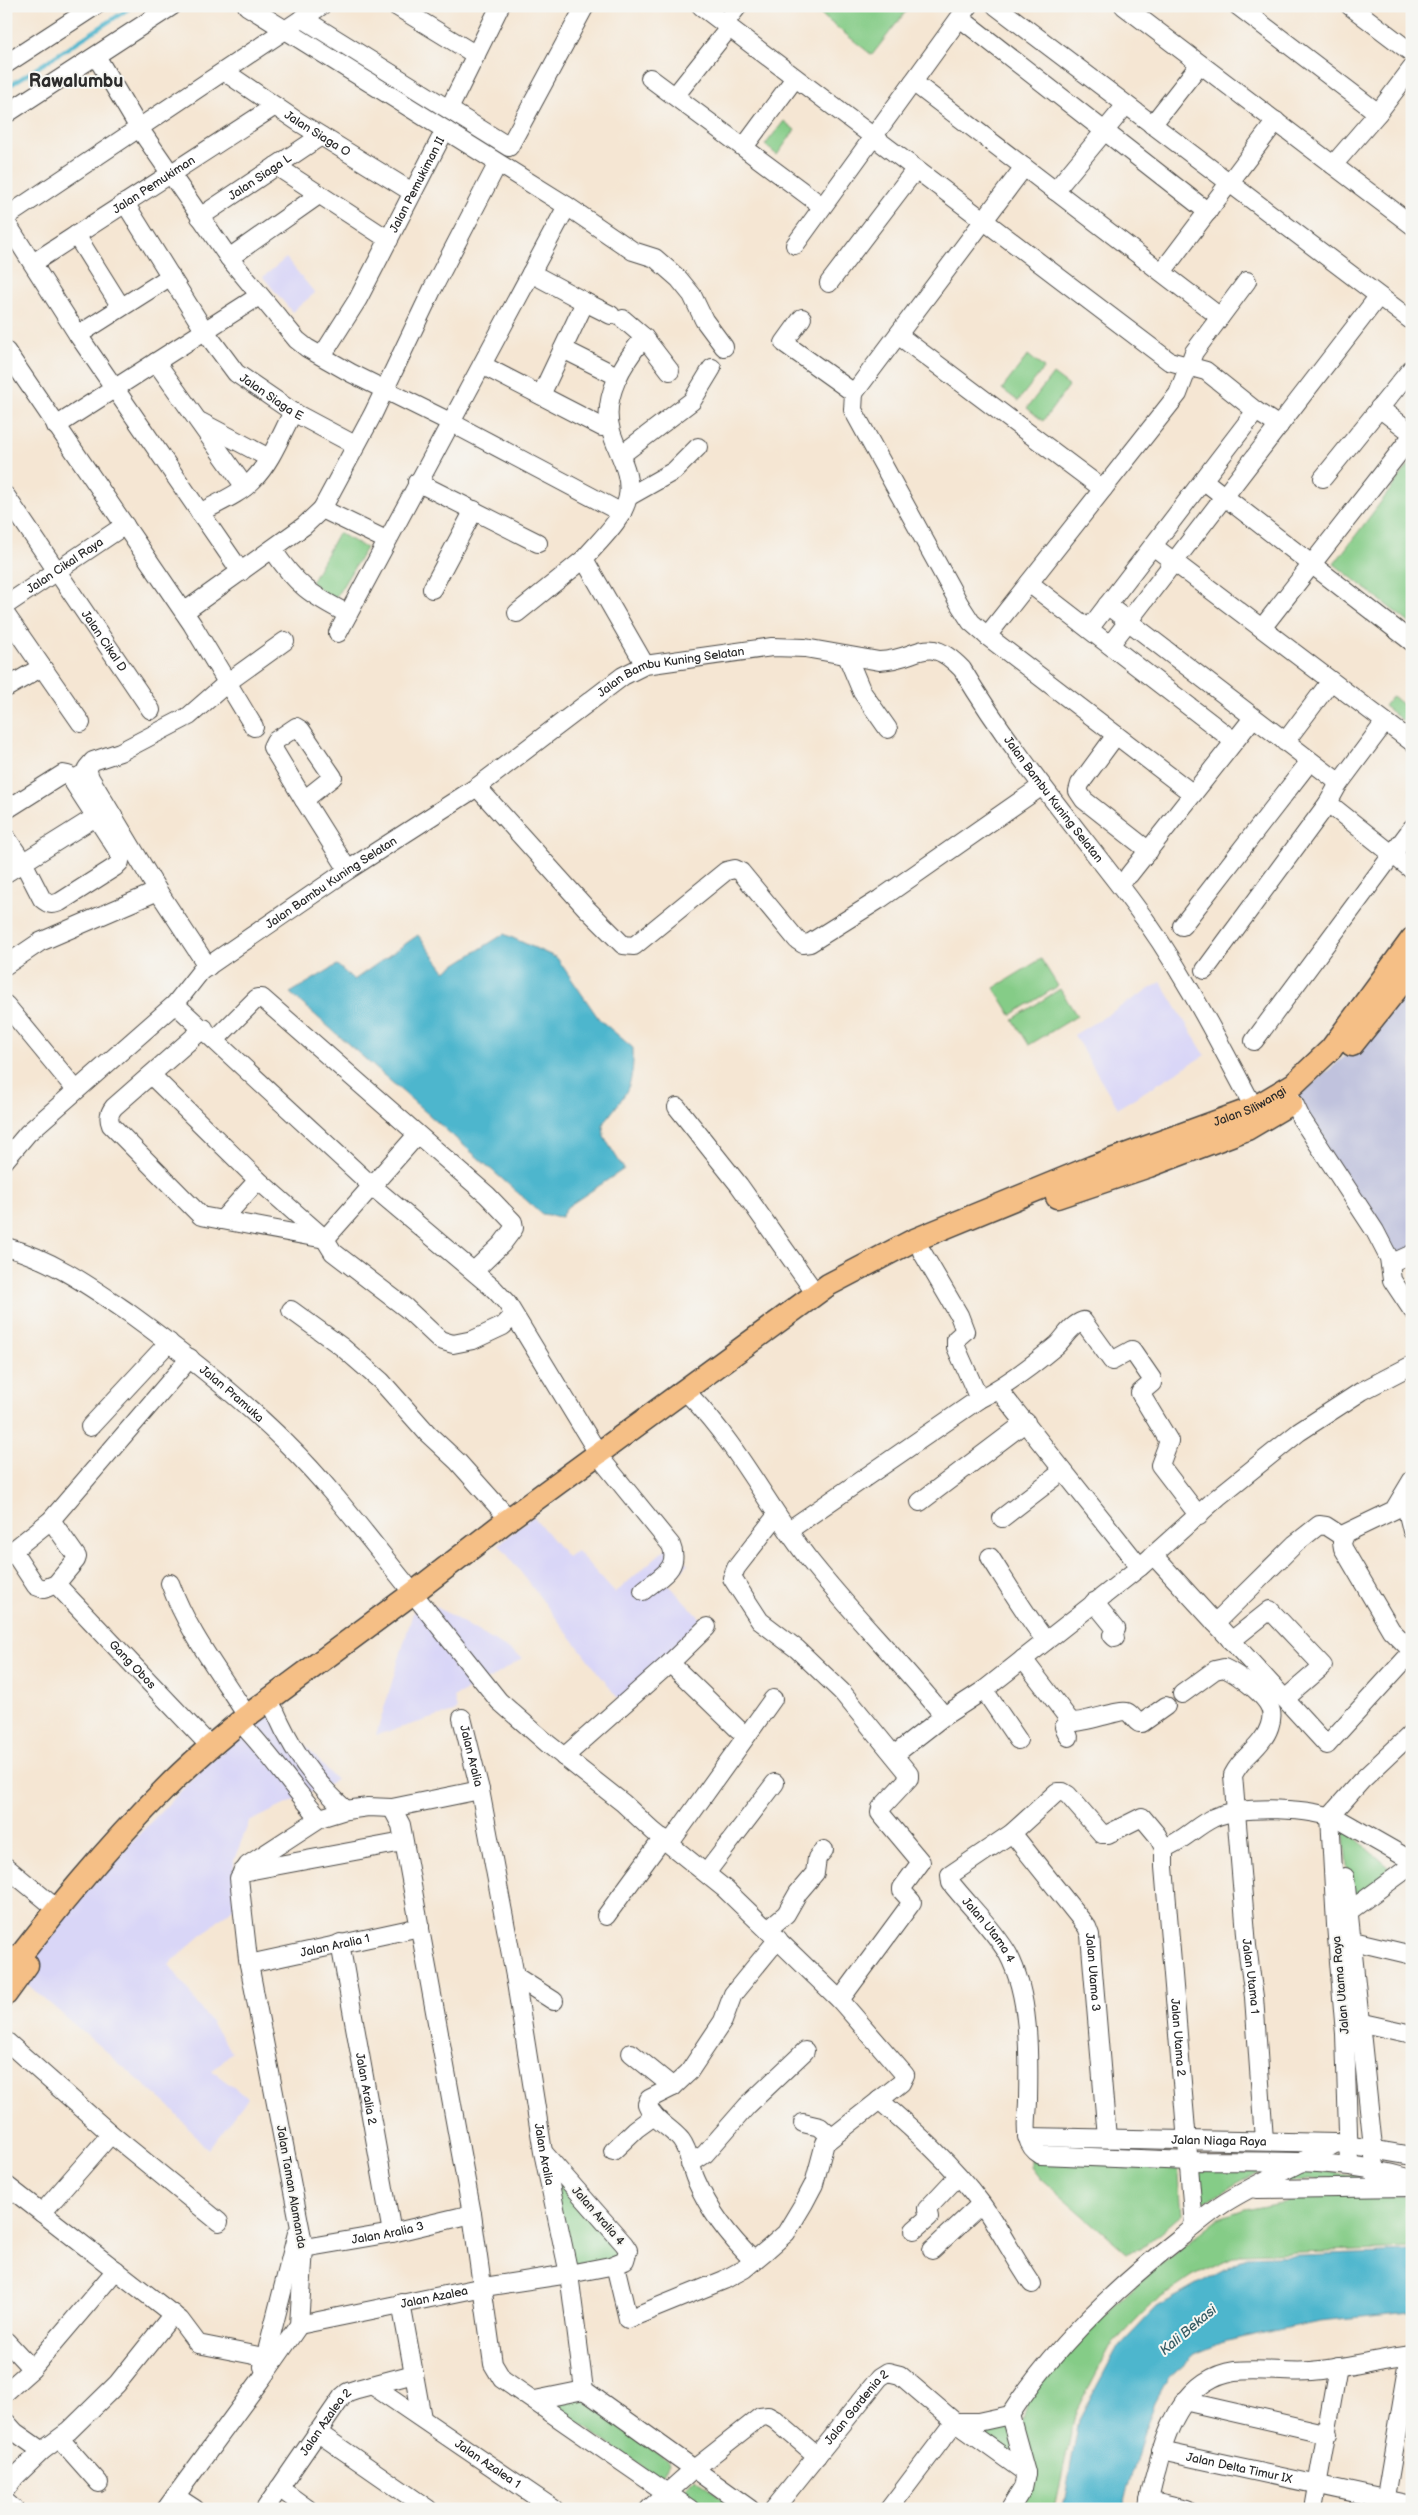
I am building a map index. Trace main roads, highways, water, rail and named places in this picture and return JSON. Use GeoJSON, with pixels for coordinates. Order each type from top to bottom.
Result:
{"type":"FeatureCollection","features":[{"type":"Feature","properties":{"kind":"main road","name":"Jalan Siliwangi"},"geometry":{"type":"LineString","coordinates":[[1032,1199],[1072,1184],[1141,1148],[1254,1108],[1294,1084],[1331,1048],[1412,939]]}},
{"type":"Feature","properties":{"kind":"main road","name":"Jalan Siliwangi"},"geometry":{"type":"LineString","coordinates":[[1072,1184],[1149,1166],[1224,1136],[1247,1129],[1293,1101],[1344,1058],[1400,985],[1412,966]]}},
{"type":"Feature","properties":{"kind":"main road"},"geometry":{"type":"LineString","coordinates":[[417,1598],[509,1519],[602,1458],[823,1304],[922,1252],[1032,1199]]}},
{"type":"Feature","properties":{"kind":"main road"},"geometry":{"type":"LineString","coordinates":[[6,1974],[57,1909],[161,1792],[210,1746],[271,1706],[417,1598],[828,1285],[912,1241],[1032,1199]]}},
{"type":"Feature","properties":{"kind":"main road"},"geometry":{"type":"LineString","coordinates":[[6,1994],[55,1927],[143,1830],[245,1723]]}},
{"type":"Feature","properties":{"kind":"water"},"geometry":{"type":"Polygon","coordinates":[[[504,934],[557,958],[599,1019],[633,1048],[632,1073],[627,1090],[603,1124],[604,1137],[624,1169],[567,1207],[561,1217],[542,1214],[290,993],[337,965],[354,980],[418,935],[445,971],[504,934]]]}},
{"type":"Feature","properties":{"kind":"water","name":"Kali Bekasi"},"geometry":{"type":"Polygon","coordinates":[[[1412,2251],[1412,2312],[1320,2321],[1226,2341],[1195,2354],[1169,2377],[1155,2403],[1144,2432],[1123,2509],[1063,2509],[1079,2420],[1116,2350],[1157,2307],[1247,2257],[1412,2251]]]}},
{"type":"Feature","properties":{"kind":"waterway"},"geometry":{"type":"LineString","coordinates":[[6,88],[133,6]]}},
{"type":"Feature","properties":{"kind":"district","name":"Rawalumbu"},"geometry":{"type":"Point","coordinates":[76,81]}}]}
